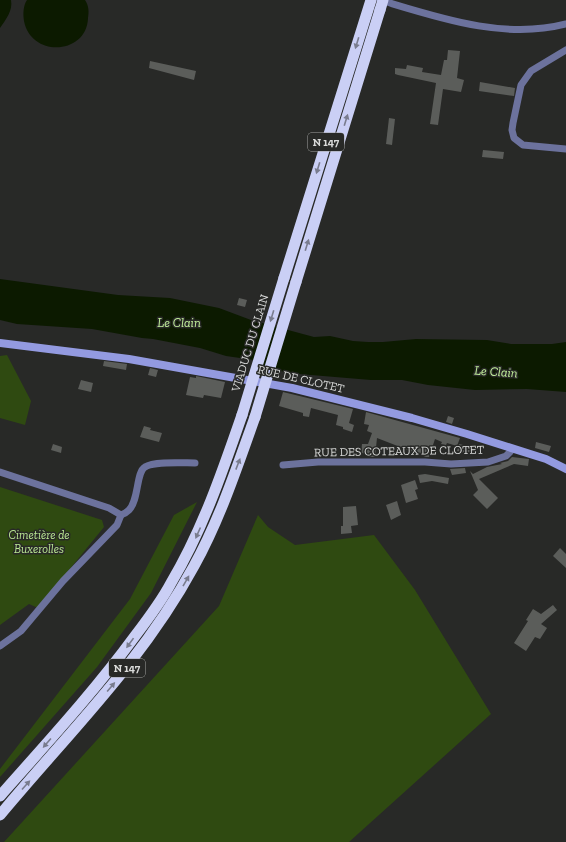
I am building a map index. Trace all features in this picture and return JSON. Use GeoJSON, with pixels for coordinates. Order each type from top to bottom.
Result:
{"type":"FeatureCollection","features":[{"type":"Feature","properties":{"kind":"highway","name":"VIADUC DU CLAIN"},"geometry":{"type":"LineString","coordinates":[[0,796],[106,674],[155,608],[171,584],[201,524],[228,457],[242,416],[370,3]]}},
{"type":"Feature","properties":{"kind":"highway","name":"N 147"},"geometry":{"type":"LineString","coordinates":[[0,815],[111,688],[134,658],[168,611],[204,546],[221,507],[254,417],[381,3]]}},
{"type":"Feature","properties":{"kind":"main road","name":"RUE DE CLOTET"},"geometry":{"type":"LineString","coordinates":[[0,343],[129,360],[292,388],[412,418],[546,459],[566,469]]}},
{"type":"Feature","properties":{"kind":"street"},"geometry":{"type":"LineString","coordinates":[[381,3],[436,17],[507,30],[526,30],[555,27],[566,24]]}},
{"type":"Feature","properties":{"kind":"street"},"geometry":{"type":"LineString","coordinates":[[566,50],[531,71],[524,79],[519,92],[512,130],[514,138],[520,144],[566,149]]}},
{"type":"Feature","properties":{"kind":"street","name":"RUE DES COTEAUX DE CLOTET"},"geometry":{"type":"LineString","coordinates":[[283,465],[318,462],[424,462],[451,464],[488,462],[506,456],[512,449]]}},
{"type":"Feature","properties":{"kind":"street"},"geometry":{"type":"LineString","coordinates":[[0,646],[21,631],[63,581],[116,525],[122,515],[130,510],[134,502],[142,470],[146,466],[168,463],[195,464]]}},
{"type":"Feature","properties":{"kind":"street"},"geometry":{"type":"LineString","coordinates":[[0,472],[109,508],[122,515]]}},
{"type":"Feature","properties":{"kind":"green space"},"geometry":{"type":"Polygon","coordinates":[[[7,355],[31,401],[25,425],[0,418],[0,356],[7,355]]]}},
{"type":"Feature","properties":{"kind":"green space","name":"Cimetière de Buxerolles"},"geometry":{"type":"Polygon","coordinates":[[[0,487],[102,520],[104,527],[38,608],[29,604],[0,625],[0,487]]]}},
{"type":"Feature","properties":{"kind":"green space"},"geometry":{"type":"Polygon","coordinates":[[[197,502],[151,593],[97,667],[0,777],[0,769],[130,599],[174,515],[197,502]]]}},
{"type":"Feature","properties":{"kind":"green space"},"geometry":{"type":"Polygon","coordinates":[[[258,515],[268,527],[295,545],[374,535],[415,590],[491,714],[349,842],[4,842],[219,606],[258,515]]]}},
{"type":"Feature","properties":{"kind":"water"},"geometry":{"type":"Polygon","coordinates":[[[0,0],[11,0],[11,8],[0,28],[0,0]]]}},
{"type":"Feature","properties":{"kind":"water"},"geometry":{"type":"Polygon","coordinates":[[[27,0],[85,0],[89,11],[85,30],[79,39],[69,45],[58,47],[47,46],[37,41],[29,33],[24,21],[23,16],[27,0]]]}},
{"type":"Feature","properties":{"kind":"water","name":"Le Clain"},"geometry":{"type":"Polygon","coordinates":[[[0,279],[118,295],[170,298],[219,308],[251,320],[314,337],[330,336],[353,341],[368,342],[416,339],[487,340],[511,344],[552,344],[566,342],[566,392],[527,389],[475,390],[428,385],[402,380],[371,380],[287,373],[263,365],[254,360],[226,356],[200,348],[153,339],[92,329],[17,324],[0,320],[0,279]]]}},
{"type":"Feature","properties":{"kind":"building"},"geometry":{"type":"Polygon","coordinates":[[[448,50],[460,51],[457,78],[464,80],[461,92],[443,89],[438,125],[430,124],[436,83],[395,74],[395,68],[406,69],[407,65],[423,68],[422,72],[441,75],[444,60],[447,60],[448,50]]]}},
{"type":"Feature","properties":{"kind":"building"},"geometry":{"type":"Polygon","coordinates":[[[150,61],[196,71],[194,80],[149,68],[150,61]]]}},
{"type":"Feature","properties":{"kind":"building"},"geometry":{"type":"Polygon","coordinates":[[[480,82],[515,88],[514,96],[479,91],[480,82]]]}},
{"type":"Feature","properties":{"kind":"building"},"geometry":{"type":"Polygon","coordinates":[[[389,118],[395,119],[392,145],[386,144],[389,118]]]}},
{"type":"Feature","properties":{"kind":"building"},"geometry":{"type":"Polygon","coordinates":[[[483,150],[504,152],[503,159],[482,157],[483,150]]]}},
{"type":"Feature","properties":{"kind":"building"},"geometry":{"type":"Polygon","coordinates":[[[239,298],[247,300],[245,307],[237,305],[239,298]]]}},
{"type":"Feature","properties":{"kind":"building"},"geometry":{"type":"Polygon","coordinates":[[[104,361],[127,364],[126,370],[103,366],[104,361]]]}},
{"type":"Feature","properties":{"kind":"building"},"geometry":{"type":"Polygon","coordinates":[[[150,368],[158,370],[156,377],[148,375],[150,368]]]}},
{"type":"Feature","properties":{"kind":"building"},"geometry":{"type":"Polygon","coordinates":[[[196,376],[225,382],[221,398],[204,395],[203,398],[186,395],[190,377],[196,378],[196,376]]]}},
{"type":"Feature","properties":{"kind":"building"},"geometry":{"type":"Polygon","coordinates":[[[81,380],[93,383],[91,392],[78,389],[81,380]]]}},
{"type":"Feature","properties":{"kind":"building"},"geometry":{"type":"Polygon","coordinates":[[[283,392],[353,409],[349,423],[354,425],[352,432],[336,425],[338,415],[311,408],[309,417],[303,416],[303,413],[279,406],[283,392]]]}},
{"type":"Feature","properties":{"kind":"building"},"geometry":{"type":"Polygon","coordinates":[[[366,412],[460,438],[457,446],[447,443],[446,445],[441,444],[442,442],[435,439],[429,457],[426,457],[377,438],[375,457],[368,457],[369,454],[361,453],[362,444],[368,444],[372,433],[367,431],[369,425],[364,424],[366,412]]]}},
{"type":"Feature","properties":{"kind":"building"},"geometry":{"type":"Polygon","coordinates":[[[448,416],[454,418],[452,424],[446,422],[448,416]]]}},
{"type":"Feature","properties":{"kind":"building"},"geometry":{"type":"Polygon","coordinates":[[[144,426],[151,428],[150,430],[162,433],[159,442],[140,437],[144,426]]]}},
{"type":"Feature","properties":{"kind":"building"},"geometry":{"type":"Polygon","coordinates":[[[536,442],[551,446],[549,452],[535,448],[536,442]]]}},
{"type":"Feature","properties":{"kind":"building"},"geometry":{"type":"Polygon","coordinates":[[[53,444],[62,447],[61,453],[51,450],[53,444]]]}},
{"type":"Feature","properties":{"kind":"building"},"geometry":{"type":"Polygon","coordinates":[[[459,444],[472,447],[470,455],[457,451],[459,444]]]}},
{"type":"Feature","properties":{"kind":"building"},"geometry":{"type":"Polygon","coordinates":[[[512,457],[529,459],[528,466],[514,464],[479,479],[498,498],[487,509],[473,495],[478,490],[470,471],[473,474],[487,467],[502,464],[500,463],[508,461],[512,457]]]}},
{"type":"Feature","properties":{"kind":"building"},"geometry":{"type":"Polygon","coordinates":[[[465,468],[466,473],[452,475],[450,469],[465,468]]]}},
{"type":"Feature","properties":{"kind":"building"},"geometry":{"type":"Polygon","coordinates":[[[425,474],[449,478],[448,484],[432,481],[420,483],[418,475],[425,474]]]}},
{"type":"Feature","properties":{"kind":"building"},"geometry":{"type":"Polygon","coordinates":[[[415,480],[418,489],[415,490],[418,499],[406,503],[401,485],[415,480]]]}},
{"type":"Feature","properties":{"kind":"building"},"geometry":{"type":"Polygon","coordinates":[[[397,501],[401,515],[391,520],[386,505],[397,501]]]}},
{"type":"Feature","properties":{"kind":"building"},"geometry":{"type":"Polygon","coordinates":[[[356,506],[358,525],[351,526],[352,533],[341,534],[341,526],[343,526],[343,507],[356,506]]]}},
{"type":"Feature","properties":{"kind":"building"},"geometry":{"type":"Polygon","coordinates":[[[560,548],[566,554],[566,568],[553,556],[560,548]]]}},
{"type":"Feature","properties":{"kind":"building"},"geometry":{"type":"Polygon","coordinates":[[[553,605],[557,610],[541,624],[547,628],[540,639],[535,637],[526,651],[514,643],[528,621],[526,620],[533,609],[541,614],[553,605]]]}}]}
